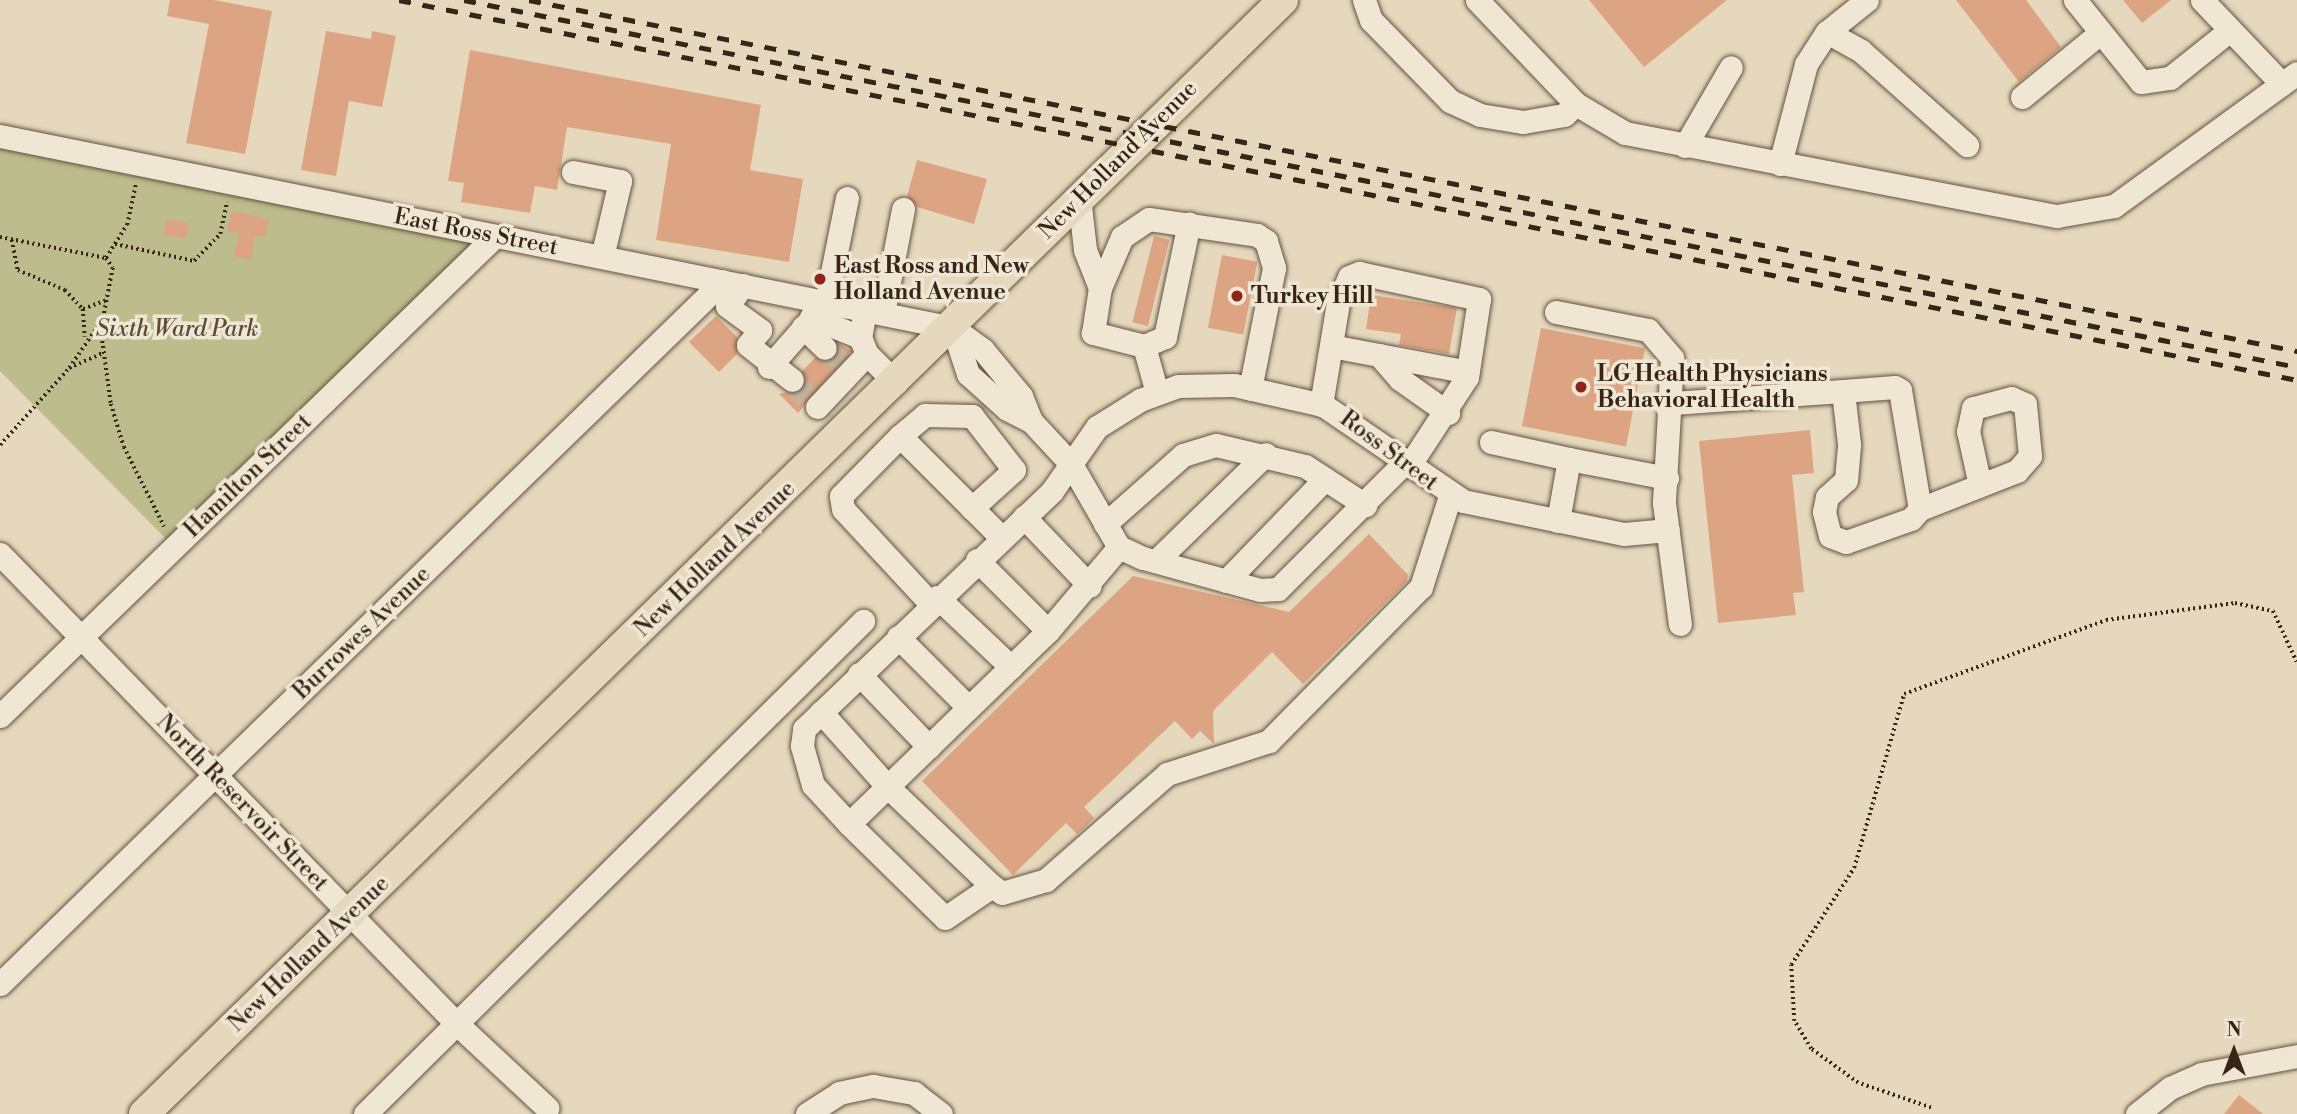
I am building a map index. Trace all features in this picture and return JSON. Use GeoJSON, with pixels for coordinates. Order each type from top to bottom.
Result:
{"type":"FeatureCollection","features":[{"type":"Feature","properties":{"kind":"main road","name":"New Holland Avenue"},"geometry":{"type":"LineString","coordinates":[[144,1114],[350,914],[820,413],[896,383],[1079,197],[1276,3]]}},
{"type":"Feature","properties":{"kind":"street"},"geometry":{"type":"LineString","coordinates":[[1364,0],[1371,20],[1450,101],[1480,115],[1523,122],[1564,115],[1576,104]]}},
{"type":"Feature","properties":{"kind":"street"},"geometry":{"type":"LineString","coordinates":[[1477,0],[1576,104],[1625,133],[2035,214],[2095,213],[2133,194],[2289,78],[2230,30],[2202,0]]}},
{"type":"Feature","properties":{"kind":"street"},"geometry":{"type":"LineString","coordinates":[[1780,164],[1806,64],[1827,32],[1867,0]]}},
{"type":"Feature","properties":{"kind":"street"},"geometry":{"type":"LineString","coordinates":[[2075,0],[2133,76],[2156,83],[2170,78],[2230,30]]}},
{"type":"Feature","properties":{"kind":"street"},"geometry":{"type":"LineString","coordinates":[[1827,32],[1861,51],[1967,145]]}},
{"type":"Feature","properties":{"kind":"street"},"geometry":{"type":"LineString","coordinates":[[2022,97],[2101,33]]}},
{"type":"Feature","properties":{"kind":"street"},"geometry":{"type":"LineString","coordinates":[[1685,146],[1731,67]]}},
{"type":"Feature","properties":{"kind":"street","name":"East Ross Street"},"geometry":{"type":"LineString","coordinates":[[0,136],[734,283],[813,315],[874,312],[953,328]]}},
{"type":"Feature","properties":{"kind":"street"},"geometry":{"type":"LineString","coordinates":[[573,172],[620,181],[602,257]]}},
{"type":"Feature","properties":{"kind":"street"},"geometry":{"type":"LineString","coordinates":[[1079,197],[1085,250],[1100,288]]}},
{"type":"Feature","properties":{"kind":"street"},"geometry":{"type":"LineString","coordinates":[[769,367],[813,315],[847,198]]}},
{"type":"Feature","properties":{"kind":"street"},"geometry":{"type":"LineString","coordinates":[[820,413],[856,357],[874,312],[903,209]]}},
{"type":"Feature","properties":{"kind":"street"},"geometry":{"type":"LineString","coordinates":[[1189,223],[1165,337],[1144,346],[1093,332],[1100,288],[1122,237],[1134,226],[1149,219],[1189,223],[1257,235],[1273,254],[1251,389]]}},
{"type":"Feature","properties":{"kind":"street","name":"Hamilton Street"},"geometry":{"type":"LineString","coordinates":[[0,716],[495,236]]}},
{"type":"Feature","properties":{"kind":"street"},"geometry":{"type":"LineString","coordinates":[[953,328],[968,374],[1006,409],[1031,421],[1071,464],[1119,547],[1156,561],[1226,581],[1278,589],[1407,464],[1448,413],[1468,372],[1482,307],[1471,294],[1359,273],[1349,277],[1338,302],[1321,405]]}},
{"type":"Feature","properties":{"kind":"street"},"geometry":{"type":"LineString","coordinates":[[734,283],[727,306],[760,330],[748,345],[788,385]]}},
{"type":"Feature","properties":{"kind":"street","name":"Burrowes Avenue"},"geometry":{"type":"LineString","coordinates":[[0,984],[215,775],[734,283]]}},
{"type":"Feature","properties":{"kind":"street"},"geometry":{"type":"LineString","coordinates":[[1556,312],[1648,330],[1672,358],[1673,403],[1667,478],[1668,530],[1680,624]]}},
{"type":"Feature","properties":{"kind":"street"},"geometry":{"type":"LineString","coordinates":[[813,315],[825,348]]}},
{"type":"Feature","properties":{"kind":"street"},"geometry":{"type":"LineString","coordinates":[[813,315],[856,357],[896,383]]}},
{"type":"Feature","properties":{"kind":"street"},"geometry":{"type":"LineString","coordinates":[[1144,346],[1157,393]]}},
{"type":"Feature","properties":{"kind":"street"},"geometry":{"type":"LineString","coordinates":[[1331,346],[1468,372]]}},
{"type":"Feature","properties":{"kind":"street"},"geometry":{"type":"LineString","coordinates":[[1379,355],[1400,379],[1448,413]]}},
{"type":"Feature","properties":{"kind":"street","name":"Ross Street"},"geometry":{"type":"LineString","coordinates":[[992,886],[945,918],[813,785],[802,746],[804,729],[1024,517],[1071,464],[1097,427],[1157,393],[1196,383],[1251,389],[1321,405],[1353,422],[1450,496],[1624,534],[1668,530]]}},
{"type":"Feature","properties":{"kind":"street"},"geometry":{"type":"LineString","coordinates":[[1673,403],[1895,387],[1904,395],[1920,509]]}},
{"type":"Feature","properties":{"kind":"street"},"geometry":{"type":"LineString","coordinates":[[1843,391],[1849,444],[1846,480],[1824,504],[1830,536],[1846,542],[1911,519],[1920,509],[1980,485]]}},
{"type":"Feature","properties":{"kind":"street"},"geometry":{"type":"LineString","coordinates":[[972,508],[1014,470],[972,416],[925,415],[900,436],[841,496],[843,509],[934,601],[1011,667]]}},
{"type":"Feature","properties":{"kind":"street"},"geometry":{"type":"LineString","coordinates":[[900,436],[1002,538]]}},
{"type":"Feature","properties":{"kind":"street"},"geometry":{"type":"LineString","coordinates":[[1491,442],[1667,478]]}},
{"type":"Feature","properties":{"kind":"street"},"geometry":{"type":"LineString","coordinates":[[1104,524],[1196,447],[1216,445],[1266,454],[1325,479],[1365,506]]}},
{"type":"Feature","properties":{"kind":"street"},"geometry":{"type":"LineString","coordinates":[[1156,561],[1266,454]]}},
{"type":"Feature","properties":{"kind":"street"},"geometry":{"type":"LineString","coordinates":[[1558,521],[1569,459]]}},
{"type":"Feature","properties":{"kind":"street"},"geometry":{"type":"LineString","coordinates":[[1226,581],[1325,479]]}},
{"type":"Feature","properties":{"kind":"street"},"geometry":{"type":"LineString","coordinates":[[821,712],[888,787],[992,886],[1002,893],[1046,880],[1167,774],[1269,741],[1305,698],[1422,587],[1450,496]]}},
{"type":"Feature","properties":{"kind":"street"},"geometry":{"type":"LineString","coordinates":[[1024,517],[1090,586]]}},
{"type":"Feature","properties":{"kind":"street"},"geometry":{"type":"LineString","coordinates":[[849,824],[1048,631],[1090,586],[1119,547]]}},
{"type":"Feature","properties":{"kind":"street","name":"North Reservoir Street"},"geometry":{"type":"LineString","coordinates":[[0,554],[456,1023],[547,1108]]}},
{"type":"Feature","properties":{"kind":"street"},"geometry":{"type":"LineString","coordinates":[[977,561],[1048,631]]}},
{"type":"Feature","properties":{"kind":"street"},"geometry":{"type":"LineString","coordinates":[[365,1114],[863,621]]}},
{"type":"Feature","properties":{"kind":"street"},"geometry":{"type":"LineString","coordinates":[[898,637],[969,708]]}},
{"type":"Feature","properties":{"kind":"street"},"geometry":{"type":"LineString","coordinates":[[859,674],[929,747]]}},
{"type":"Feature","properties":{"kind":"street"},"geometry":{"type":"LineString","coordinates":[[2137,1114],[2170,1088],[2201,1074],[2297,1056]]}},
{"type":"Feature","properties":{"kind":"street"},"geometry":{"type":"LineString","coordinates":[[807,1114],[839,1093],[873,1086],[914,1093],[941,1114]]}},
{"type":"Feature","properties":{"kind":"path"},"geometry":{"type":"LineString","coordinates":[[106,258],[127,225],[139,164]]}},
{"type":"Feature","properties":{"kind":"path"},"geometry":{"type":"LineString","coordinates":[[115,244],[194,261],[220,234],[232,183]]}},
{"type":"Feature","properties":{"kind":"path"},"geometry":{"type":"LineString","coordinates":[[0,237],[106,258],[113,268],[102,321],[102,353],[124,447],[174,547]]}},
{"type":"Feature","properties":{"kind":"path"},"geometry":{"type":"LineString","coordinates":[[12,240],[18,270],[65,290],[83,309],[85,338]]}},
{"type":"Feature","properties":{"kind":"path"},"geometry":{"type":"LineString","coordinates":[[83,309],[106,300]]}},
{"type":"Feature","properties":{"kind":"path"},"geometry":{"type":"LineString","coordinates":[[0,445],[69,368],[85,338],[102,321]]}},
{"type":"Feature","properties":{"kind":"path"},"geometry":{"type":"LineString","coordinates":[[69,368],[102,353]]}},
{"type":"Feature","properties":{"kind":"path"},"geometry":{"type":"LineString","coordinates":[[1931,1108],[1858,1083],[1811,1049],[1794,1021],[1791,979],[1791,965],[1854,868],[1904,694],[2106,620],[2235,603],[2273,611],[2297,662]]}},
{"type":"Feature","properties":{"kind":"green space","name":"Sixth Ward Park"},"geometry":{"type":"Polygon","coordinates":[[[0,136],[495,236],[174,547],[0,371],[0,136]]]}},
{"type":"Feature","properties":{"kind":"building"},"geometry":{"type":"Polygon","coordinates":[[[170,0],[214,0],[272,11],[245,154],[186,143],[209,24],[167,16],[170,0]]]}},
{"type":"Feature","properties":{"kind":"building"},"geometry":{"type":"Polygon","coordinates":[[[1589,0],[1727,0],[1644,67],[1589,0]]]}},
{"type":"Feature","properties":{"kind":"building"},"geometry":{"type":"Polygon","coordinates":[[[1956,0],[2026,0],[2061,47],[2019,82],[1956,0]]]}},
{"type":"Feature","properties":{"kind":"building"},"geometry":{"type":"Polygon","coordinates":[[[2123,0],[2171,0],[2142,23],[2123,0]]]}},
{"type":"Feature","properties":{"kind":"building"},"geometry":{"type":"Polygon","coordinates":[[[326,31],[371,39],[372,31],[396,36],[382,107],[349,101],[336,176],[301,170],[326,31]]]}},
{"type":"Feature","properties":{"kind":"building"},"geometry":{"type":"Polygon","coordinates":[[[470,50],[761,105],[750,170],[803,179],[789,262],[656,240],[671,144],[567,127],[557,190],[535,186],[530,213],[461,202],[464,183],[448,181],[470,50]]]}},
{"type":"Feature","properties":{"kind":"building"},"geometry":{"type":"Polygon","coordinates":[[[917,160],[987,179],[974,224],[917,207],[907,196],[917,160]]]}},
{"type":"Feature","properties":{"kind":"building"},"geometry":{"type":"Polygon","coordinates":[[[232,211],[269,219],[266,237],[255,236],[251,260],[234,256],[239,233],[227,231],[232,211]]]}},
{"type":"Feature","properties":{"kind":"building"},"geometry":{"type":"Polygon","coordinates":[[[166,219],[189,223],[186,239],[163,235],[166,219]]]}},
{"type":"Feature","properties":{"kind":"building"},"geometry":{"type":"Polygon","coordinates":[[[1154,236],[1170,240],[1148,326],[1132,322],[1154,236]]]}},
{"type":"Feature","properties":{"kind":"building","name":"Turkey Hill"},"geometry":{"type":"Polygon","coordinates":[[[1222,255],[1257,262],[1243,335],[1208,328],[1222,255]]]}},
{"type":"Feature","properties":{"kind":"building"},"geometry":{"type":"Polygon","coordinates":[[[1371,295],[1457,308],[1449,354],[1399,345],[1401,334],[1366,329],[1371,295]]]}},
{"type":"Feature","properties":{"kind":"building"},"geometry":{"type":"Polygon","coordinates":[[[716,316],[737,337],[737,354],[719,372],[689,342],[716,316]]]}},
{"type":"Feature","properties":{"kind":"building"},"geometry":{"type":"Polygon","coordinates":[[[1541,328],[1645,348],[1626,446],[1522,426],[1541,328]]]}},
{"type":"Feature","properties":{"kind":"building"},"geometry":{"type":"Polygon","coordinates":[[[838,343],[851,351],[798,413],[779,394],[802,389],[802,371],[815,358],[835,358],[838,343]]]}},
{"type":"Feature","properties":{"kind":"building"},"geometry":{"type":"Polygon","coordinates":[[[1810,430],[1814,473],[1792,475],[1804,592],[1793,593],[1796,615],[1718,623],[1699,441],[1810,430]]]}},
{"type":"Feature","properties":{"kind":"building"},"geometry":{"type":"Polygon","coordinates":[[[1369,534],[1408,575],[1407,581],[1303,684],[1272,652],[1213,711],[1214,744],[1200,731],[1192,739],[1175,721],[1084,807],[1094,818],[1084,828],[1077,834],[1066,823],[1013,875],[922,781],[1133,576],[1289,612],[1369,534]]]}},
{"type":"Feature","properties":{"kind":"building"},"geometry":{"type":"Polygon","coordinates":[[[2239,1095],[2263,1114],[2224,1114],[2239,1095]]]}},
{"type":"Feature","properties":{"kind":"tunnel"},"geometry":{"type":"LineString","coordinates":[[825,348],[845,366]]}},
{"type":"Feature","properties":{"kind":"tunnel"},"geometry":{"type":"LineString","coordinates":[[792,380],[810,401]]}},
{"type":"Feature","properties":{"kind":"railway"},"geometry":{"type":"LineString","coordinates":[[399,0],[2297,380]]}},
{"type":"Feature","properties":{"kind":"railway"},"geometry":{"type":"LineString","coordinates":[[464,0],[2297,367]]}},
{"type":"Feature","properties":{"kind":"railway"},"geometry":{"type":"LineString","coordinates":[[529,0],[2297,351]]}},
{"type":"Feature","properties":{"kind":"place","name":"East Ross and New Holland Avenue"},"geometry":{"type":"Point","coordinates":[820,279]}},
{"type":"Feature","properties":{"kind":"place","name":"Turkey Hill"},"geometry":{"type":"Point","coordinates":[1237,296]}},
{"type":"Feature","properties":{"kind":"place","name":"LG Health Physicians Behavioral Health"},"geometry":{"type":"Point","coordinates":[1581,387]}}]}
